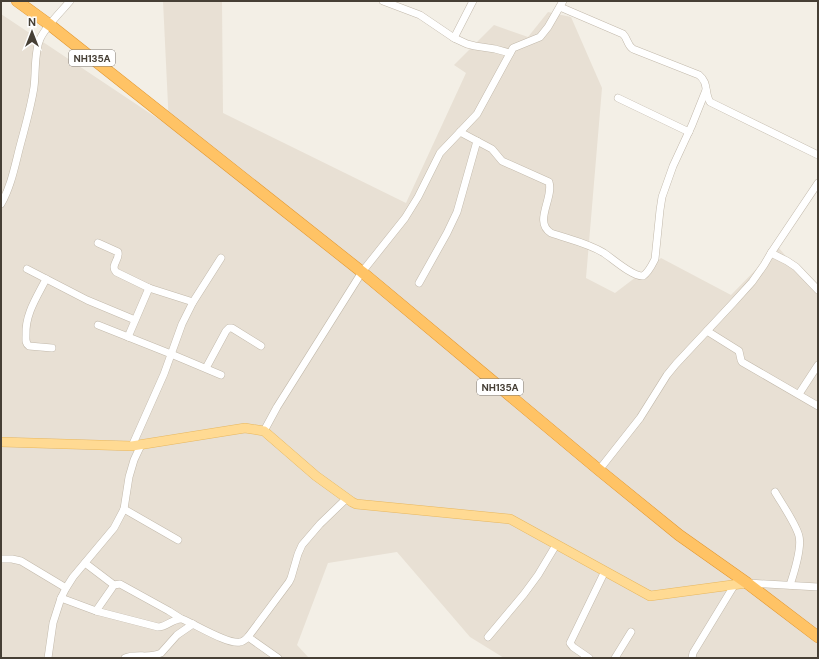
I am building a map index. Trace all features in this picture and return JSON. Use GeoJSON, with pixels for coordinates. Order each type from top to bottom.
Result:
{"type":"FeatureCollection","features":[{"type":"Feature","properties":{"kind":"highway","name":"NH135A"},"geometry":{"type":"LineString","coordinates":[[18,1],[362,272],[679,535],[748,583],[818,637]]}},
{"type":"Feature","properties":{"kind":"main road"},"geometry":{"type":"LineString","coordinates":[[1,442],[137,446],[245,428],[264,431],[316,476],[356,504],[510,519],[650,596],[748,583]]}},
{"type":"Feature","properties":{"kind":"street"},"geometry":{"type":"LineString","coordinates":[[1,204],[13,172],[31,103],[36,73],[38,46],[43,33],[70,1]]}},
{"type":"Feature","properties":{"kind":"street"},"geometry":{"type":"LineString","coordinates":[[383,1],[420,15],[454,38],[471,45],[510,53]]}},
{"type":"Feature","properties":{"kind":"street"},"geometry":{"type":"LineString","coordinates":[[454,38],[473,1]]}},
{"type":"Feature","properties":{"kind":"street"},"geometry":{"type":"LineString","coordinates":[[264,431],[277,407],[362,272],[405,218],[440,153],[477,114],[513,48],[540,37],[548,27],[561,4],[623,34],[629,46],[633,49],[699,75],[705,82],[708,100],[712,104],[818,155]]}},
{"type":"Feature","properties":{"kind":"street"},"geometry":{"type":"LineString","coordinates":[[460,132],[492,148],[502,161],[549,182],[550,188],[544,220],[544,228],[547,231],[595,248],[603,252],[636,276],[641,277],[645,276],[653,264],[656,252],[662,197],[673,166],[706,90]]}},
{"type":"Feature","properties":{"kind":"street"},"geometry":{"type":"LineString","coordinates":[[618,98],[689,132]]}},
{"type":"Feature","properties":{"kind":"street"},"geometry":{"type":"LineString","coordinates":[[419,283],[457,212],[477,141]]}},
{"type":"Feature","properties":{"kind":"street"},"geometry":{"type":"LineString","coordinates":[[599,470],[640,418],[667,375],[752,282],[818,182]]}},
{"type":"Feature","properties":{"kind":"street"},"geometry":{"type":"LineString","coordinates":[[98,243],[118,252],[114,267],[115,271],[149,288],[193,302]]}},
{"type":"Feature","properties":{"kind":"street"},"geometry":{"type":"LineString","coordinates":[[771,253],[796,267],[818,290]]}},
{"type":"Feature","properties":{"kind":"street"},"geometry":{"type":"LineString","coordinates":[[48,658],[53,623],[66,588],[73,577],[114,528],[124,509],[130,470],[137,446],[182,324],[193,302],[221,258]]}},
{"type":"Feature","properties":{"kind":"street"},"geometry":{"type":"LineString","coordinates":[[27,269],[87,300],[135,320]]}},
{"type":"Feature","properties":{"kind":"street"},"geometry":{"type":"LineString","coordinates":[[46,279],[28,317],[26,341],[29,346],[52,348]]}},
{"type":"Feature","properties":{"kind":"street"},"geometry":{"type":"LineString","coordinates":[[128,337],[149,288]]}},
{"type":"Feature","properties":{"kind":"street"},"geometry":{"type":"LineString","coordinates":[[98,325],[221,375]]}},
{"type":"Feature","properties":{"kind":"street"},"geometry":{"type":"LineString","coordinates":[[206,368],[229,328],[232,328],[261,346]]}},
{"type":"Feature","properties":{"kind":"street"},"geometry":{"type":"LineString","coordinates":[[707,331],[739,351],[740,360],[742,362],[818,406]]}},
{"type":"Feature","properties":{"kind":"street"},"geometry":{"type":"LineString","coordinates":[[799,394],[818,365]]}},
{"type":"Feature","properties":{"kind":"street"},"geometry":{"type":"LineString","coordinates":[[775,492],[800,537],[800,549],[790,585]]}},
{"type":"Feature","properties":{"kind":"street"},"geometry":{"type":"LineString","coordinates":[[85,563],[114,585],[123,585],[180,618],[224,639],[242,642],[248,637],[289,582],[302,545],[320,524],[349,500]]}},
{"type":"Feature","properties":{"kind":"street"},"geometry":{"type":"LineString","coordinates":[[124,509],[178,540]]}},
{"type":"Feature","properties":{"kind":"street"},"geometry":{"type":"LineString","coordinates":[[488,637],[524,594],[538,575],[556,545]]}},
{"type":"Feature","properties":{"kind":"street"},"geometry":{"type":"LineString","coordinates":[[1,559],[21,561],[66,588]]}},
{"type":"Feature","properties":{"kind":"street"},"geometry":{"type":"LineString","coordinates":[[590,658],[573,648],[570,643],[605,571]]}},
{"type":"Feature","properties":{"kind":"street"},"geometry":{"type":"LineString","coordinates":[[748,583],[818,587]]}},
{"type":"Feature","properties":{"kind":"street"},"geometry":{"type":"LineString","coordinates":[[692,658],[693,653],[736,584]]}},
{"type":"Feature","properties":{"kind":"street"},"geometry":{"type":"LineString","coordinates":[[96,611],[114,585]]}},
{"type":"Feature","properties":{"kind":"street"},"geometry":{"type":"LineString","coordinates":[[62,598],[96,611],[161,627],[180,618]]}},
{"type":"Feature","properties":{"kind":"street"},"geometry":{"type":"LineString","coordinates":[[125,658],[129,656],[158,655],[177,635],[193,624]]}},
{"type":"Feature","properties":{"kind":"street"},"geometry":{"type":"LineString","coordinates":[[615,658],[631,632]]}},
{"type":"Feature","properties":{"kind":"street"},"geometry":{"type":"LineString","coordinates":[[248,637],[278,658]]}},
{"type":"Feature","properties":{"kind":"shaded area"},"geometry":{"type":"Polygon","coordinates":[[[163,1],[222,1],[223,113],[406,203],[466,73],[454,65],[494,25],[528,37],[548,12],[571,17],[602,88],[586,278],[615,293],[661,258],[731,295],[778,247],[818,294],[818,658],[504,658],[470,637],[397,552],[328,563],[297,645],[309,658],[1,658],[1,14],[169,126],[163,1]]]}}]}
